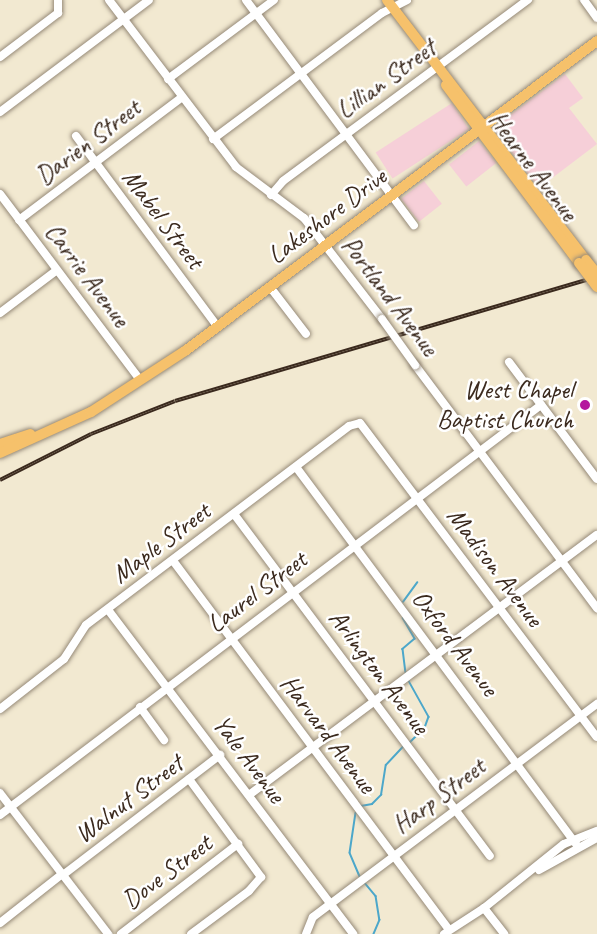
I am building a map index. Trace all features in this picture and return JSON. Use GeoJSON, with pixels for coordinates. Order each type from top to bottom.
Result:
{"type":"FeatureCollection","features":[{"type":"Feature","properties":{"kind":"main road","name":"Hearne Avenue"},"geometry":{"type":"LineString","coordinates":[[390,4],[582,262],[597,287]]}},
{"type":"Feature","properties":{"kind":"main road","name":"Lakeshore Drive"},"geometry":{"type":"LineString","coordinates":[[0,453],[78,418],[140,380],[218,327],[597,40]]}},
{"type":"Feature","properties":{"kind":"main road","name":"Hearne Avenue"},"geometry":{"type":"LineString","coordinates":[[582,262],[597,274]]}},
{"type":"Feature","properties":{"kind":"main road","name":"Lakeshore Drive"},"geometry":{"type":"LineString","coordinates":[[0,444],[78,418]]}},
{"type":"Feature","properties":{"kind":"street"},"geometry":{"type":"LineString","coordinates":[[0,57],[58,13],[58,0]]}},
{"type":"Feature","properties":{"kind":"street","name":"Portland Avenue"},"geometry":{"type":"LineString","coordinates":[[109,0],[213,139],[246,178],[304,218],[326,245],[597,608]]}},
{"type":"Feature","properties":{"kind":"street"},"geometry":{"type":"LineString","coordinates":[[0,112],[149,0]]}},
{"type":"Feature","properties":{"kind":"street"},"geometry":{"type":"LineString","coordinates":[[246,0],[414,225]]}},
{"type":"Feature","properties":{"kind":"street"},"geometry":{"type":"LineString","coordinates":[[168,79],[274,0]]}},
{"type":"Feature","properties":{"kind":"street"},"geometry":{"type":"LineString","coordinates":[[213,139],[390,4],[407,0]]}},
{"type":"Feature","properties":{"kind":"street","name":"Lillian Street"},"geometry":{"type":"LineString","coordinates":[[271,195],[283,181],[346,133],[438,68],[528,0]]}},
{"type":"Feature","properties":{"kind":"street"},"geometry":{"type":"LineString","coordinates":[[584,0],[597,18]]}},
{"type":"Feature","properties":{"kind":"street","name":"Darien Street"},"geometry":{"type":"LineString","coordinates":[[19,220],[182,97]]}},
{"type":"Feature","properties":{"kind":"street","name":"Mabel Street"},"geometry":{"type":"LineString","coordinates":[[75,136],[218,327]]}},
{"type":"Feature","properties":{"kind":"street","name":"Carrie Avenue"},"geometry":{"type":"LineString","coordinates":[[0,194],[140,380]]}},
{"type":"Feature","properties":{"kind":"street"},"geometry":{"type":"LineString","coordinates":[[0,211],[8,205]]}},
{"type":"Feature","properties":{"kind":"street"},"geometry":{"type":"LineString","coordinates":[[0,313],[57,270]]}},
{"type":"Feature","properties":{"kind":"street"},"geometry":{"type":"LineString","coordinates":[[270,287],[306,334]]}},
{"type":"Feature","properties":{"kind":"street"},"geometry":{"type":"LineString","coordinates":[[509,362],[597,479]]}},
{"type":"Feature","properties":{"kind":"street","name":"Laurel Street"},"geometry":{"type":"LineString","coordinates":[[0,815],[140,706],[541,405]]}},
{"type":"Feature","properties":{"kind":"street","name":"Maple Street"},"geometry":{"type":"LineString","coordinates":[[0,709],[64,659],[82,629],[174,562],[350,426],[360,423]]}},
{"type":"Feature","properties":{"kind":"street","name":"Madison Avenue"},"geometry":{"type":"LineString","coordinates":[[360,423],[597,737]]}},
{"type":"Feature","properties":{"kind":"street","name":"Oxford Avenue"},"geometry":{"type":"LineString","coordinates":[[296,467],[519,762],[576,842]]}},
{"type":"Feature","properties":{"kind":"street","name":"Arlington Avenue"},"geometry":{"type":"LineString","coordinates":[[234,514],[490,856]]}},
{"type":"Feature","properties":{"kind":"street"},"geometry":{"type":"LineString","coordinates":[[249,795],[597,535]]}},
{"type":"Feature","properties":{"kind":"street","name":"Harvard Avenue"},"geometry":{"type":"LineString","coordinates":[[174,562],[446,932]]}},
{"type":"Feature","properties":{"kind":"street","name":"Yale Avenue"},"geometry":{"type":"LineString","coordinates":[[109,611],[353,934]]}},
{"type":"Feature","properties":{"kind":"street","name":"Harp Street"},"geometry":{"type":"LineString","coordinates":[[306,934],[308,924],[331,904],[597,704]]}},
{"type":"Feature","properties":{"kind":"street"},"geometry":{"type":"LineString","coordinates":[[140,706],[164,740]]}},
{"type":"Feature","properties":{"kind":"street","name":"Walnut Street"},"geometry":{"type":"LineString","coordinates":[[0,922],[220,755]]}},
{"type":"Feature","properties":{"kind":"street"},"geometry":{"type":"LineString","coordinates":[[189,779],[261,877],[249,891],[191,934]]}},
{"type":"Feature","properties":{"kind":"street"},"geometry":{"type":"LineString","coordinates":[[0,793],[108,934]]}},
{"type":"Feature","properties":{"kind":"street"},"geometry":{"type":"LineString","coordinates":[[446,932],[484,908],[576,842],[597,831]]}},
{"type":"Feature","properties":{"kind":"street"},"geometry":{"type":"LineString","coordinates":[[576,842],[597,838]]}},
{"type":"Feature","properties":{"kind":"street","name":"Dove Street"},"geometry":{"type":"LineString","coordinates":[[121,934],[238,844]]}},
{"type":"Feature","properties":{"kind":"street"},"geometry":{"type":"LineString","coordinates":[[484,908],[504,934]]}},
{"type":"Feature","properties":{"kind":"shaded area"},"geometry":{"type":"Polygon","coordinates":[[[565,74],[583,98],[569,108],[597,144],[539,188],[493,128],[565,74]]]}},
{"type":"Feature","properties":{"kind":"shaded area"},"geometry":{"type":"Polygon","coordinates":[[[452,103],[469,129],[393,179],[376,153],[452,103]]]}},
{"type":"Feature","properties":{"kind":"shaded area"},"geometry":{"type":"Polygon","coordinates":[[[479,141],[496,163],[466,186],[449,164],[479,141]]]}},
{"type":"Feature","properties":{"kind":"shaded area"},"geometry":{"type":"Polygon","coordinates":[[[424,181],[442,204],[419,222],[401,199],[424,181]]]}},
{"type":"Feature","properties":{"kind":"waterway"},"geometry":{"type":"LineString","coordinates":[[403,602],[417,583]]}},
{"type":"Feature","properties":{"kind":"waterway"},"geometry":{"type":"LineString","coordinates":[[403,618],[415,639],[403,649],[406,672]]}},
{"type":"Feature","properties":{"kind":"waterway"},"geometry":{"type":"LineString","coordinates":[[409,681],[429,717],[425,728],[411,742]]}},
{"type":"Feature","properties":{"kind":"waterway"},"geometry":{"type":"LineString","coordinates":[[361,806],[372,804],[381,795],[386,765],[403,747]]}},
{"type":"Feature","properties":{"kind":"waterway"},"geometry":{"type":"LineString","coordinates":[[356,813],[350,853],[360,877]]}},
{"type":"Feature","properties":{"kind":"waterway"},"geometry":{"type":"LineString","coordinates":[[365,883],[376,896],[380,920],[374,934]]}},
{"type":"Feature","properties":{"kind":"railway"},"geometry":{"type":"LineString","coordinates":[[0,480],[91,434],[175,401],[597,277]]}},
{"type":"Feature","properties":{"kind":"place","name":"West Chapel Baptist Church"},"geometry":{"type":"Point","coordinates":[585,405]}}]}
